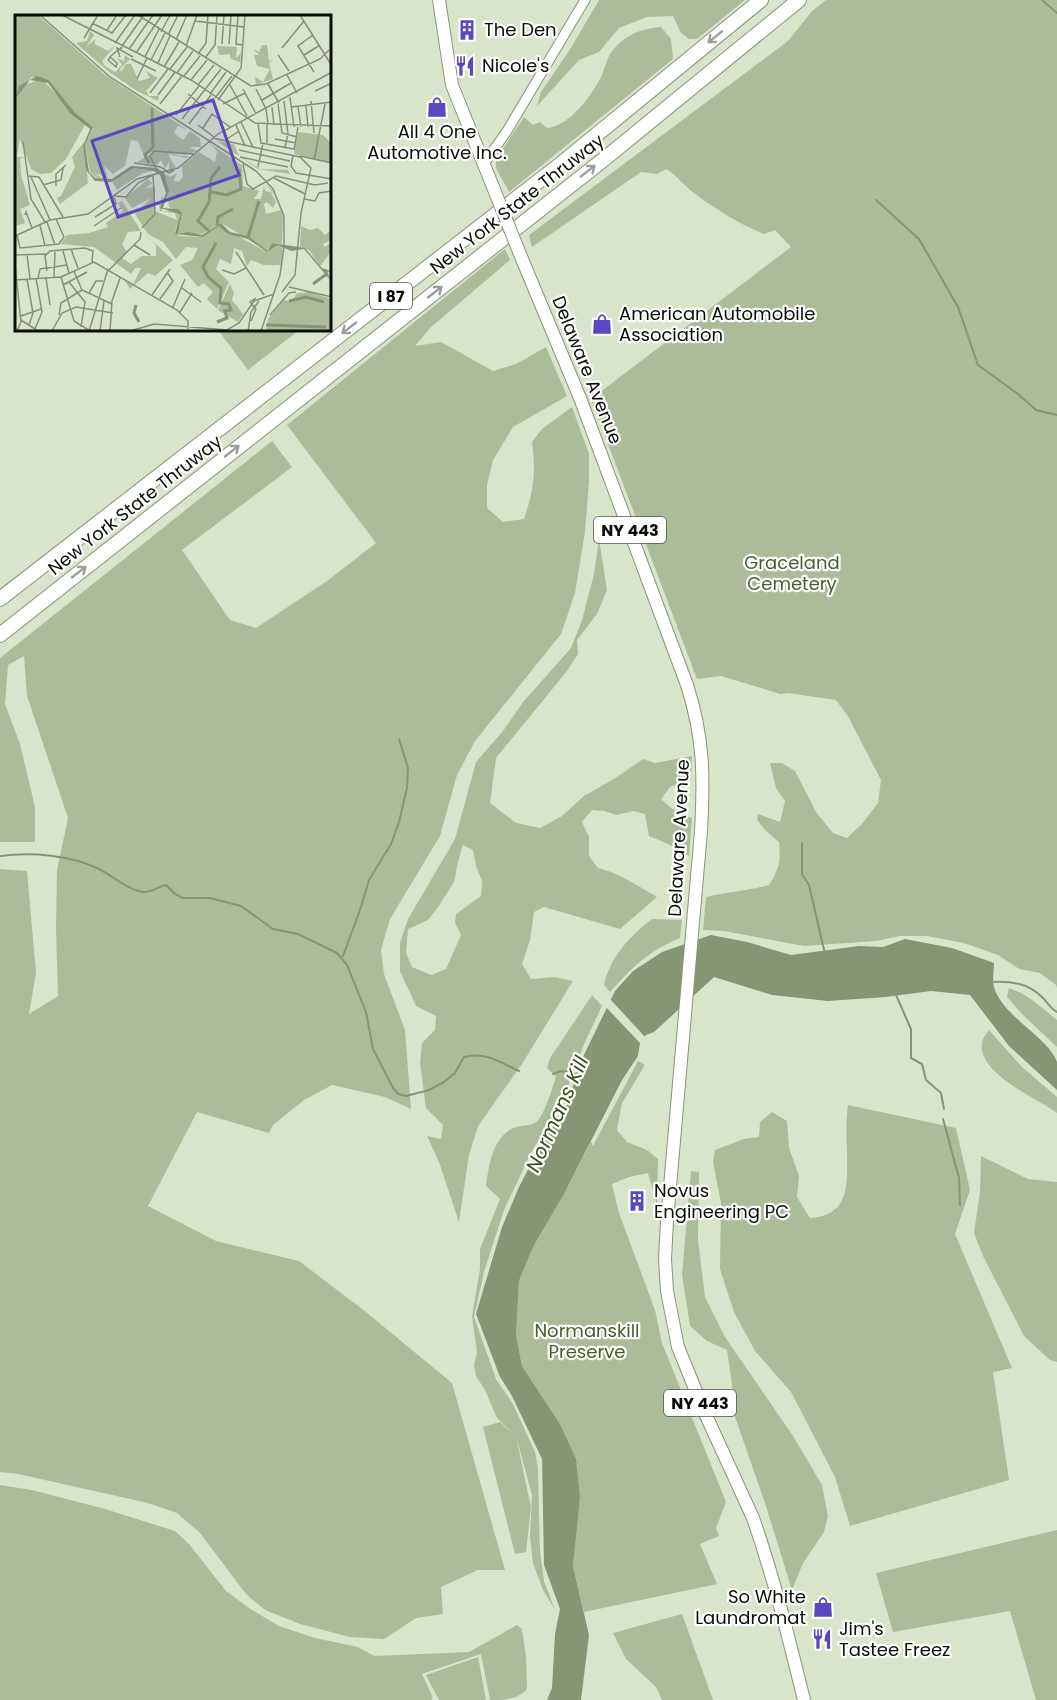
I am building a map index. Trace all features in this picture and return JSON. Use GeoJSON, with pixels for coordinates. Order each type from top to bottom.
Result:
{"type":"FeatureCollection","features":[{"type":"Feature","properties":{"kind":"highway","name":"New York State Thruway"},"geometry":{"type":"LineString","coordinates":[[0,599],[562,163],[761,0]]}},
{"type":"Feature","properties":{"kind":"highway","name":"New York State Thruway"},"geometry":{"type":"LineString","coordinates":[[0,635],[603,160],[798,0]]}},
{"type":"Feature","properties":{"kind":"main road","name":"Delaware Avenue"},"geometry":{"type":"LineString","coordinates":[[440,0],[452,85],[580,398],[696,712],[702,746],[701,831],[664,1259],[669,1310],[678,1347],[699,1400],[753,1518],[780,1603],[804,1700]]}},
{"type":"Feature","properties":{"kind":"street"},"geometry":{"type":"LineString","coordinates":[[483,165],[507,131],[585,0]]}},
{"type":"Feature","properties":{"kind":"green space"},"geometry":{"type":"Polygon","coordinates":[[[599,0],[745,0],[697,39],[689,39],[681,33],[673,16],[647,17],[619,28],[599,52],[579,60],[537,106],[541,92],[569,51],[599,0]]]}},
{"type":"Feature","properties":{"kind":"green space","name":"Graceland Cemetery"},"geometry":{"type":"Polygon","coordinates":[[[826,0],[1057,0],[1057,988],[1040,973],[1019,969],[998,955],[964,943],[927,936],[900,936],[876,941],[804,946],[724,931],[703,930],[706,897],[769,885],[777,870],[779,842],[757,820],[758,814],[780,822],[785,801],[776,788],[770,763],[782,763],[795,771],[816,812],[833,833],[847,838],[862,824],[878,803],[881,780],[849,718],[836,700],[788,693],[780,694],[721,676],[697,679],[591,399],[791,247],[775,230],[764,234],[745,226],[719,210],[694,193],[666,169],[657,174],[641,172],[532,247],[529,235],[788,41],[812,11],[826,0]]]}},
{"type":"Feature","properties":{"kind":"green space"},"geometry":{"type":"Polygon","coordinates":[[[661,27],[671,39],[673,59],[509,192],[496,168],[496,159],[524,117],[533,125],[540,122],[547,128],[564,122],[572,116],[592,91],[617,45],[634,33],[661,27]]]}},
{"type":"Feature","properties":{"kind":"green space"},"geometry":{"type":"Polygon","coordinates":[[[505,249],[510,260],[430,328],[415,346],[441,342],[493,371],[516,364],[546,347],[567,396],[513,427],[493,460],[487,485],[487,508],[503,522],[524,519],[533,481],[532,442],[542,429],[572,407],[589,454],[585,532],[575,593],[561,634],[475,741],[457,775],[440,836],[390,919],[381,950],[384,974],[405,1030],[411,1109],[385,1097],[332,1085],[304,1100],[273,1125],[269,1133],[197,1112],[148,1206],[216,1241],[299,1261],[366,1312],[452,1383],[505,1570],[478,1570],[441,1587],[443,1614],[416,1618],[384,1639],[350,1637],[300,1624],[265,1610],[246,1594],[200,1533],[177,1513],[148,1503],[0,1472],[0,869],[27,871],[36,973],[29,1014],[58,996],[57,870],[68,818],[27,696],[24,656],[8,665],[5,704],[20,744],[35,807],[35,842],[0,842],[0,658],[272,441],[292,467],[182,550],[230,620],[256,628],[327,581],[376,543],[287,425],[505,249]]]}},
{"type":"Feature","properties":{"kind":"green space"},"geometry":{"type":"Polygon","coordinates":[[[220,332],[296,332],[248,370],[220,332]]]}},
{"type":"Feature","properties":{"kind":"green space"},"geometry":{"type":"Polygon","coordinates":[[[599,539],[607,590],[597,614],[577,640],[578,654],[567,671],[496,758],[490,803],[516,823],[540,828],[562,816],[584,796],[643,759],[655,763],[692,756],[691,780],[670,787],[661,799],[671,808],[692,818],[689,856],[649,836],[645,814],[633,811],[617,815],[592,810],[582,822],[589,837],[589,856],[598,868],[621,876],[657,897],[620,929],[544,907],[534,912],[530,940],[522,964],[531,979],[555,977],[573,981],[522,1064],[478,1126],[469,1155],[459,1222],[439,1162],[427,1136],[441,1139],[443,1125],[426,1108],[420,1063],[422,1043],[435,1030],[436,1016],[416,1006],[400,971],[400,943],[408,919],[455,839],[476,762],[503,731],[523,702],[571,648],[582,620],[594,574],[599,539]],[[463,845],[454,882],[438,907],[428,920],[408,929],[406,953],[412,967],[431,975],[446,969],[461,935],[455,923],[456,914],[481,896],[482,881],[473,850],[463,845]]]}},
{"type":"Feature","properties":{"kind":"green space"},"geometry":{"type":"Polygon","coordinates":[[[652,919],[682,920],[680,938],[659,948],[642,960],[610,992],[604,985],[616,956],[629,940],[652,919]]]}},
{"type":"Feature","properties":{"kind":"green space"},"geometry":{"type":"Polygon","coordinates":[[[1009,988],[1029,998],[1057,1020],[1057,1047],[1007,997],[1009,988]]]}},
{"type":"Feature","properties":{"kind":"green space"},"geometry":{"type":"Polygon","coordinates":[[[592,995],[602,1006],[585,1042],[560,1107],[532,1151],[504,1210],[484,1272],[474,1317],[496,1379],[513,1404],[535,1452],[538,1468],[540,1551],[544,1581],[555,1610],[543,1590],[533,1563],[530,1536],[532,1495],[516,1436],[497,1418],[476,1376],[474,1365],[477,1353],[472,1316],[480,1269],[480,1249],[500,1199],[486,1186],[494,1151],[502,1136],[516,1127],[535,1123],[542,1115],[556,1077],[547,1068],[550,1058],[592,995]]]}},
{"type":"Feature","properties":{"kind":"green space"},"geometry":{"type":"Polygon","coordinates":[[[989,1030],[1022,1067],[1057,1097],[1057,1113],[1010,1084],[988,1064],[983,1053],[982,1042],[989,1030]]]}},
{"type":"Feature","properties":{"kind":"green space","name":"Normanskill Preserve"},"geometry":{"type":"Polygon","coordinates":[[[638,1061],[645,1065],[622,1103],[617,1130],[627,1142],[647,1150],[658,1159],[657,1206],[648,1173],[612,1184],[619,1213],[655,1310],[662,1343],[726,1502],[716,1528],[719,1536],[700,1544],[717,1584],[584,1612],[573,1566],[580,1499],[560,1424],[522,1366],[516,1335],[519,1281],[533,1247],[591,1142],[593,1146],[638,1061]]]}},
{"type":"Feature","properties":{"kind":"green space"},"geometry":{"type":"Polygon","coordinates":[[[848,1105],[956,1128],[970,1190],[955,1234],[1012,1368],[993,1372],[1009,1480],[850,1526],[835,1477],[791,1392],[755,1351],[734,1312],[720,1269],[721,1203],[713,1162],[715,1150],[744,1139],[759,1137],[760,1122],[772,1112],[787,1121],[789,1148],[799,1176],[797,1197],[810,1218],[823,1216],[833,1211],[844,1196],[848,1105]]]}},
{"type":"Feature","properties":{"kind":"green space"},"geometry":{"type":"Polygon","coordinates":[[[981,1156],[1028,1179],[1057,1182],[1057,1362],[1050,1360],[1024,1336],[983,1256],[974,1233],[980,1192],[981,1156]]]}},
{"type":"Feature","properties":{"kind":"green space"},"geometry":{"type":"Polygon","coordinates":[[[691,1171],[699,1172],[698,1240],[705,1297],[725,1337],[793,1436],[822,1485],[828,1516],[824,1532],[803,1563],[792,1590],[733,1411],[727,1350],[707,1341],[690,1326],[682,1275],[691,1171]]]}},
{"type":"Feature","properties":{"kind":"green space"},"geometry":{"type":"Polygon","coordinates":[[[500,1422],[516,1436],[531,1507],[526,1552],[515,1554],[483,1427],[500,1422]]]}},
{"type":"Feature","properties":{"kind":"green space"},"geometry":{"type":"Polygon","coordinates":[[[0,1485],[32,1490],[105,1509],[175,1531],[189,1544],[226,1591],[249,1608],[279,1626],[315,1638],[358,1647],[374,1656],[469,1652],[517,1625],[522,1629],[527,1689],[515,1697],[490,1700],[481,1654],[422,1674],[433,1698],[431,1700],[0,1700],[0,1485]]]}},
{"type":"Feature","properties":{"kind":"green space"},"geometry":{"type":"Polygon","coordinates":[[[1057,1530],[1057,1700],[1036,1700],[1010,1611],[893,1632],[876,1573],[1057,1530]]]}},
{"type":"Feature","properties":{"kind":"green space"},"geometry":{"type":"Polygon","coordinates":[[[682,1614],[713,1700],[662,1700],[656,1687],[626,1659],[613,1633],[682,1614]]]}},
{"type":"Feature","properties":{"kind":"green space"},"geometry":{"type":"Polygon","coordinates":[[[478,1657],[486,1700],[439,1700],[426,1675],[478,1657]]]}},
{"type":"Feature","properties":{"kind":"shaded area"},"geometry":{"type":"Polygon","coordinates":[[[711,935],[747,942],[791,955],[859,946],[883,947],[905,939],[952,948],[994,963],[993,984],[999,998],[1015,1017],[1045,1044],[1057,1062],[1057,1090],[1009,1046],[970,995],[931,991],[828,1001],[772,995],[714,977],[654,1032],[646,1035],[640,1043],[638,1056],[622,1080],[564,1194],[533,1247],[519,1281],[516,1335],[522,1366],[560,1424],[576,1459],[580,1499],[573,1566],[589,1635],[581,1700],[547,1700],[552,1688],[555,1634],[560,1609],[544,1565],[542,1459],[512,1396],[500,1377],[476,1314],[502,1227],[519,1187],[536,1154],[568,1103],[580,1063],[615,991],[633,971],[662,952],[711,935]]]}},
{"type":"Feature","properties":{"kind":"pier"},"geometry":{"type":"Polygon","coordinates":[[[610,999],[646,1038],[640,1043],[604,1005],[610,999]]]}},
{"type":"Feature","properties":{"kind":"waterway"},"geometry":{"type":"LineString","coordinates":[[1042,0],[1057,13]]}},
{"type":"Feature","properties":{"kind":"waterway"},"geometry":{"type":"LineString","coordinates":[[876,200],[919,239],[958,307],[978,365],[1036,410],[1057,415]]}},
{"type":"Feature","properties":{"kind":"waterway"},"geometry":{"type":"LineString","coordinates":[[343,956],[369,880],[391,844],[399,822],[407,788],[408,768],[399,739]]}},
{"type":"Feature","properties":{"kind":"waterway"},"geometry":{"type":"LineString","coordinates":[[802,843],[802,874],[809,885],[825,954]]}},
{"type":"Feature","properties":{"kind":"waterway"},"geometry":{"type":"LineString","coordinates":[[0,856],[25,854],[64,858],[88,864],[138,891],[149,891],[166,885],[183,898],[210,898],[241,906],[273,929],[298,934],[337,953],[347,965],[366,1012],[373,1049],[398,1094],[406,1096],[429,1090],[444,1082],[455,1073],[464,1057],[486,1057],[519,1071]]}},
{"type":"Feature","properties":{"kind":"waterway"},"geometry":{"type":"LineString","coordinates":[[992,982],[1026,986],[1038,993],[1057,1012]]}},
{"type":"Feature","properties":{"kind":"waterway"},"geometry":{"type":"LineString","coordinates":[[896,995],[911,1029],[911,1058],[922,1064],[926,1080],[941,1093],[944,1109]]}},
{"type":"Feature","properties":{"kind":"waterway","name":"Normans Kill"},"geometry":{"type":"LineString","coordinates":[[553,1074],[561,1071],[579,1074]]}},
{"type":"Feature","properties":{"kind":"waterway"},"geometry":{"type":"LineString","coordinates":[[943,1119],[959,1178],[960,1205]]}},
{"type":"Feature","properties":{"kind":"place","name":"The Den"},"geometry":{"type":"Point","coordinates":[467,30]}},
{"type":"Feature","properties":{"kind":"place","name":"Nicole's"},"geometry":{"type":"Point","coordinates":[465,66]}},
{"type":"Feature","properties":{"kind":"place","name":"All 4 One Automotive Inc."},"geometry":{"type":"Point","coordinates":[437,107]}},
{"type":"Feature","properties":{"kind":"place","name":"American Automobile Association"},"geometry":{"type":"Point","coordinates":[602,324]}},
{"type":"Feature","properties":{"kind":"place","name":"Novus Engineering PC"},"geometry":{"type":"Point","coordinates":[637,1201]}},
{"type":"Feature","properties":{"kind":"place","name":"So White Laundromat"},"geometry":{"type":"Point","coordinates":[823,1607]}},
{"type":"Feature","properties":{"kind":"place","name":"Jim's Tastee Freez"},"geometry":{"type":"Point","coordinates":[822,1639]}}]}
